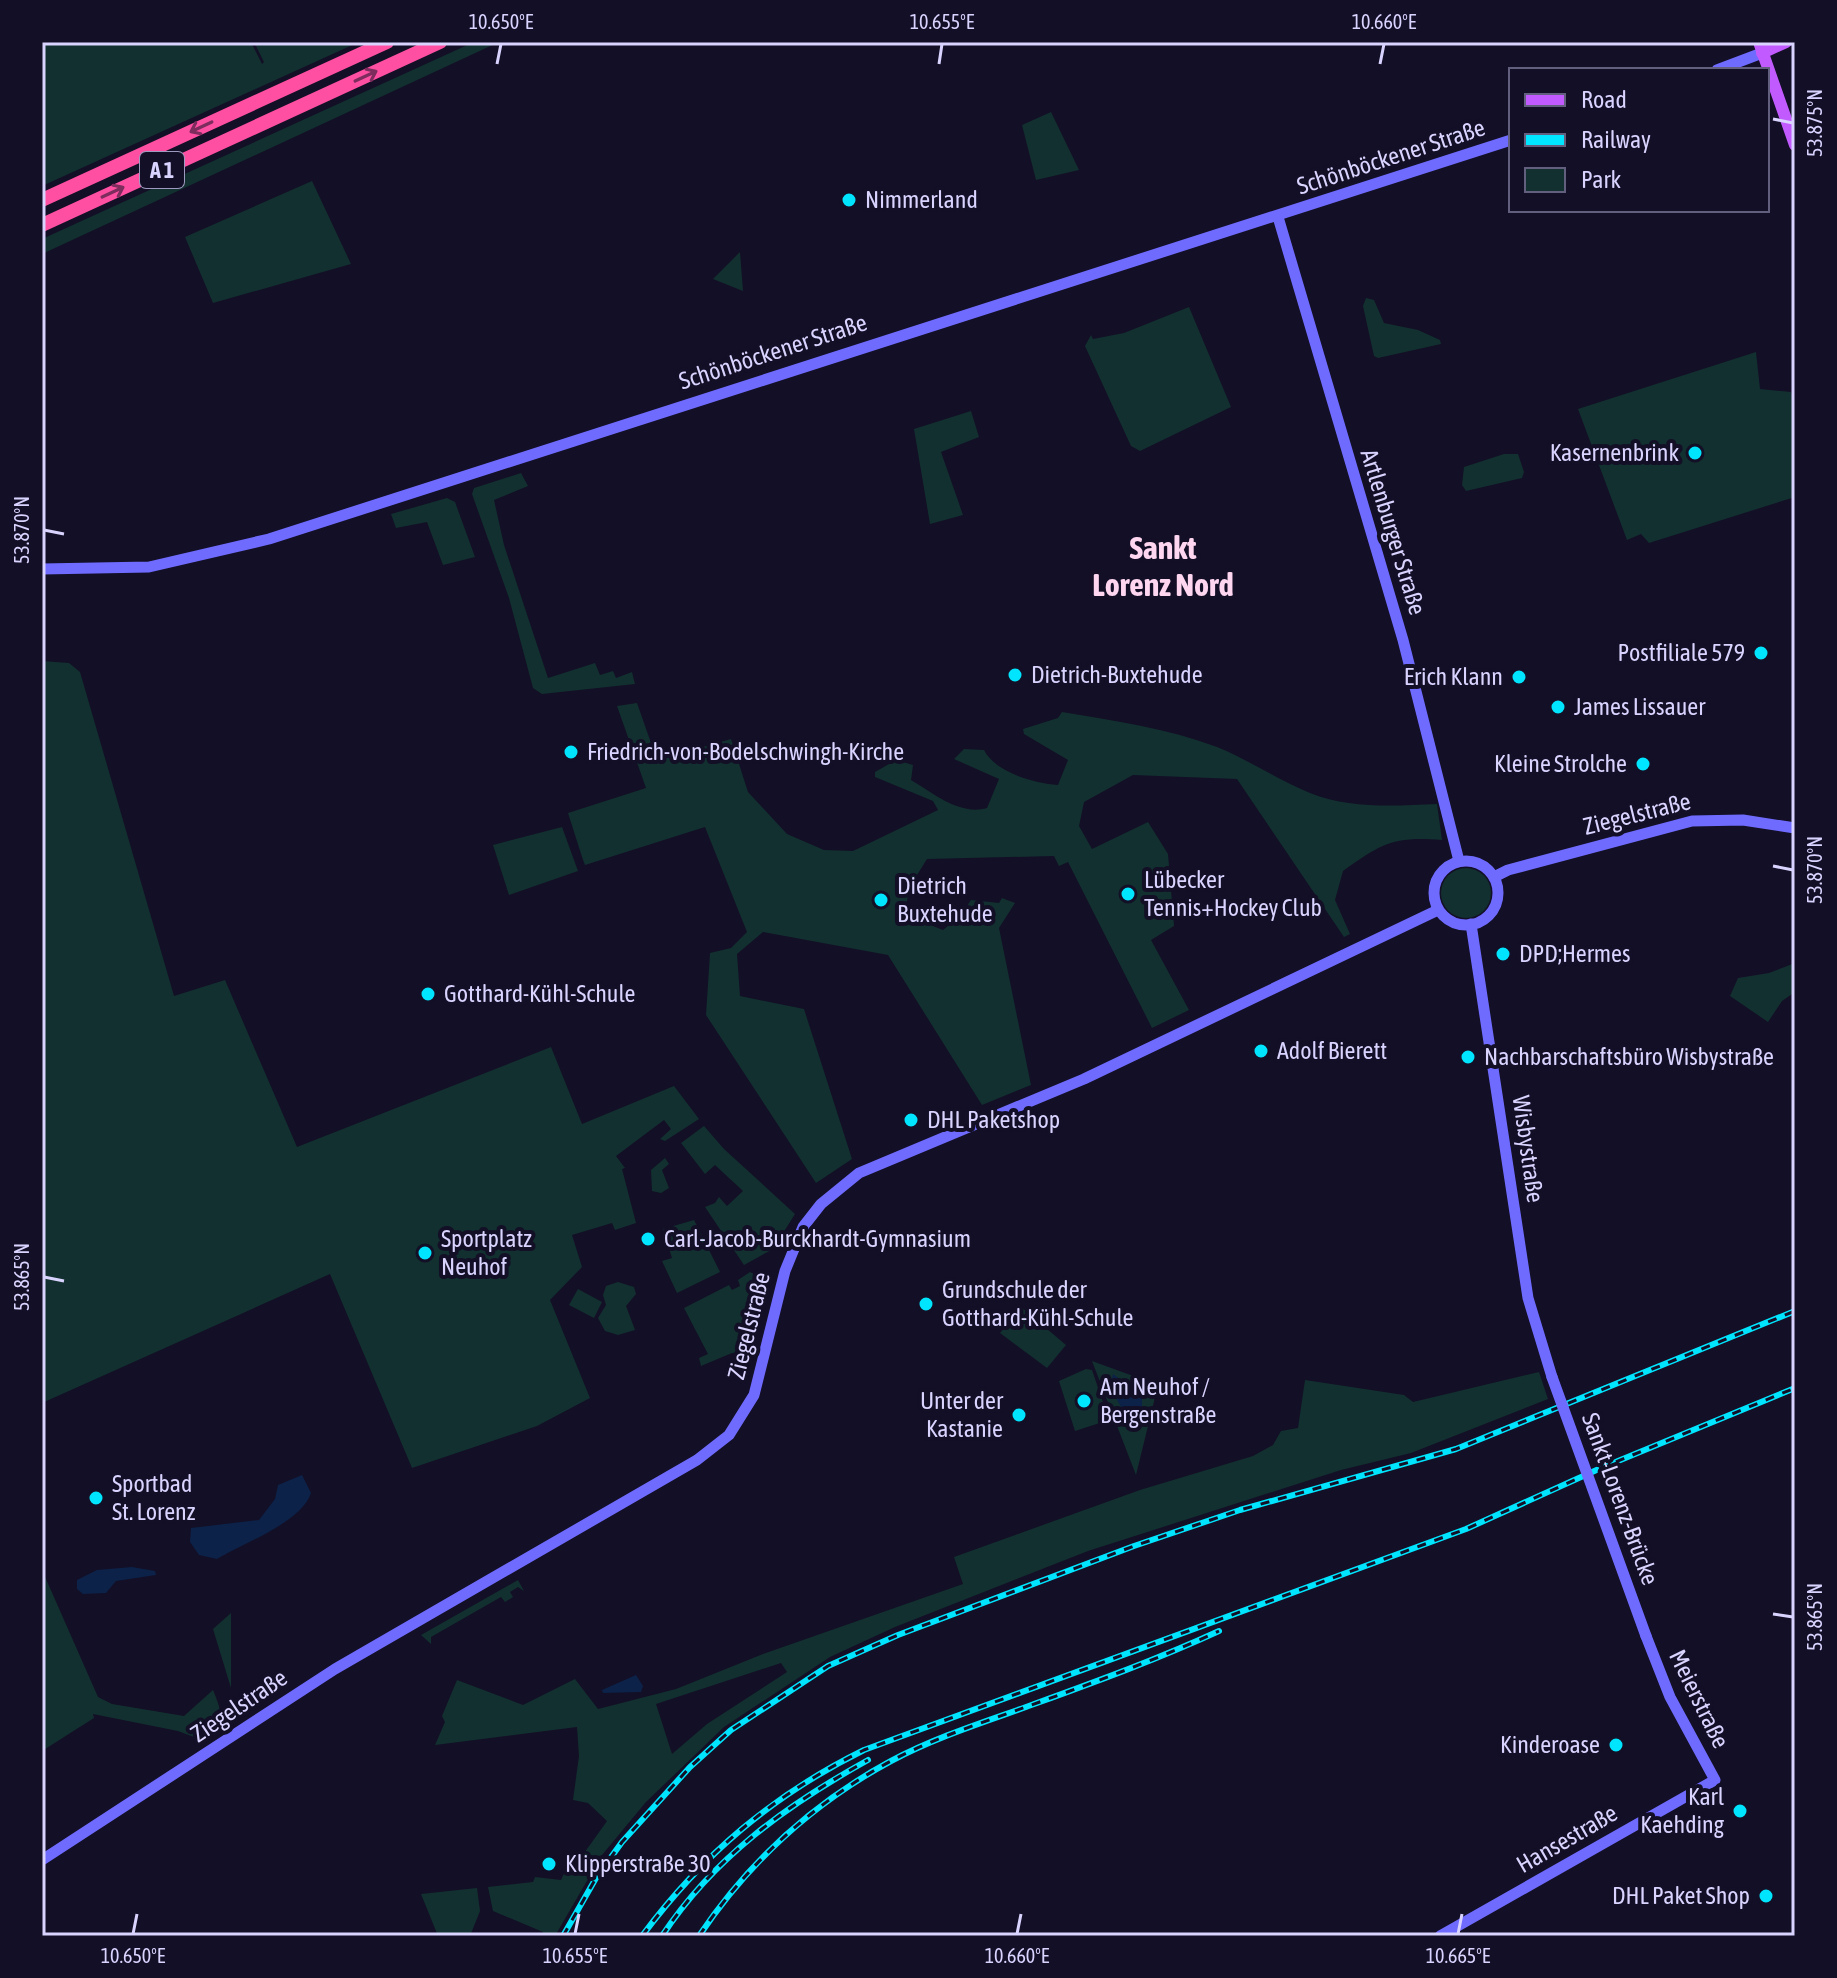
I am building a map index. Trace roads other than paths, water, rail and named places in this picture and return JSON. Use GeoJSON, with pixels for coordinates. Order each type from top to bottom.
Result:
{"type":"FeatureCollection","features":[{"type":"Feature","properties":{"kind":"highway","name":"A 1"},"geometry":{"type":"LineString","coordinates":[[42,200],[387,42]]}},
{"type":"Feature","properties":{"kind":"highway","name":"A 1"},"geometry":{"type":"LineString","coordinates":[[42,225],[440,42]]}},
{"type":"Feature","properties":{"kind":"main road"},"geometry":{"type":"LineString","coordinates":[[1721,68],[1761,48],[1786,42]]}},
{"type":"Feature","properties":{"kind":"main road"},"geometry":{"type":"LineString","coordinates":[[1761,48],[1768,68]]}},
{"type":"Feature","properties":{"kind":"main road"},"geometry":{"type":"LineString","coordinates":[[1769,71],[1795,145]]}},
{"type":"Feature","properties":{"kind":"main road","name":"Schönböckener Straße"},"geometry":{"type":"LineString","coordinates":[[42,569],[149,567],[259,542],[883,339],[1278,217],[1509,141]]}},
{"type":"Feature","properties":{"kind":"main road","name":"Artlenburger Straße"},"geometry":{"type":"LineString","coordinates":[[1278,217],[1403,640],[1459,861]]}},
{"type":"Feature","properties":{"kind":"main road","name":"Ziegelstraße"},"geometry":{"type":"LineString","coordinates":[[1494,877],[1508,870],[1692,821],[1724,819],[1795,828]]}},
{"type":"Feature","properties":{"kind":"main road"},"geometry":{"type":"LineString","coordinates":[[1459,861],[1479,863],[1494,877],[1498,893],[1493,909],[1471,924],[1453,922],[1438,910],[1434,900],[1436,880],[1441,871],[1459,861]]}},
{"type":"Feature","properties":{"kind":"main road","name":"Ziegelstraße"},"geometry":{"type":"LineString","coordinates":[[42,1860],[335,1669],[697,1460],[721,1443],[741,1421],[754,1395],[785,1271],[803,1227],[821,1204],[859,1173],[1084,1079],[1438,910]]}},
{"type":"Feature","properties":{"kind":"main road","name":"Wisbystraße"},"geometry":{"type":"LineString","coordinates":[[1471,924],[1528,1298],[1552,1377]]}},
{"type":"Feature","properties":{"kind":"main road","name":"Sankt-Lorenz-Brücke"},"geometry":{"type":"LineString","coordinates":[[1552,1377],[1646,1636]]}},
{"type":"Feature","properties":{"kind":"main road","name":"Meierstraße"},"geometry":{"type":"LineString","coordinates":[[1646,1636],[1670,1697],[1715,1780]]}},
{"type":"Feature","properties":{"kind":"main road","name":"Hansestraße"},"geometry":{"type":"LineString","coordinates":[[1440,1936],[1715,1780]]}},
{"type":"Feature","properties":{"kind":"water"},"geometry":{"type":"Polygon","coordinates":[[[1113,1374],[1142,1396],[1142,1421],[1129,1415],[1119,1403],[1113,1388],[1113,1374]]]}},
{"type":"Feature","properties":{"kind":"water"},"geometry":{"type":"Polygon","coordinates":[[[302,1475],[311,1493],[305,1504],[284,1523],[217,1559],[199,1555],[190,1542],[191,1528],[259,1520],[275,1499],[278,1485],[302,1475]]]}},
{"type":"Feature","properties":{"kind":"water"},"geometry":{"type":"Polygon","coordinates":[[[132,1567],[155,1571],[156,1575],[116,1581],[106,1593],[83,1594],[77,1589],[77,1580],[97,1570],[132,1567]]]}},
{"type":"Feature","properties":{"kind":"water"},"geometry":{"type":"Polygon","coordinates":[[[636,1675],[643,1686],[641,1692],[603,1693],[602,1690],[636,1675]]]}},
{"type":"Feature","properties":{"kind":"railway"},"geometry":{"type":"LineString","coordinates":[[563,1936],[596,1878],[622,1842],[690,1767],[731,1730],[828,1666],[898,1635],[1134,1546],[1240,1510],[1456,1449],[1795,1311]]}},
{"type":"Feature","properties":{"kind":"railway"},"geometry":{"type":"LineString","coordinates":[[642,1936],[690,1879],[742,1829],[800,1787],[864,1750],[1466,1529],[1601,1468],[1795,1388]]}},
{"type":"Feature","properties":{"kind":"railway"},"geometry":{"type":"LineString","coordinates":[[699,1936],[739,1884],[784,1837],[862,1778],[941,1738],[1124,1671],[1219,1631]]}},
{"type":"Feature","properties":{"kind":"railway"},"geometry":{"type":"LineString","coordinates":[[662,1936],[705,1882],[754,1835],[809,1795],[868,1760]]}},
{"type":"Feature","properties":{"kind":"place","name":"Nimmerland"},"geometry":{"type":"Point","coordinates":[849,200]}},
{"type":"Feature","properties":{"kind":"place","name":"Kasernenbrink"},"geometry":{"type":"Point","coordinates":[1695,453]}},
{"type":"Feature","properties":{"kind":"place","name":"Postfiliale 579"},"geometry":{"type":"Point","coordinates":[1761,653]}},
{"type":"Feature","properties":{"kind":"place","name":"Dietrich-Buxtehude"},"geometry":{"type":"Point","coordinates":[1015,675]}},
{"type":"Feature","properties":{"kind":"place","name":"Erich Klann"},"geometry":{"type":"Point","coordinates":[1519,677]}},
{"type":"Feature","properties":{"kind":"place","name":"James Lissauer"},"geometry":{"type":"Point","coordinates":[1558,707]}},
{"type":"Feature","properties":{"kind":"place","name":"Friedrich-von-Bodelschwingh-Kirche"},"geometry":{"type":"Point","coordinates":[571,752]}},
{"type":"Feature","properties":{"kind":"place","name":"Kleine Strolche"},"geometry":{"type":"Point","coordinates":[1643,764]}},
{"type":"Feature","properties":{"kind":"place","name":"Lübecker Tennis+Hockey Club"},"geometry":{"type":"Point","coordinates":[1128,894]}},
{"type":"Feature","properties":{"kind":"place","name":"Dietrich Buxtehude"},"geometry":{"type":"Point","coordinates":[881,900]}},
{"type":"Feature","properties":{"kind":"place","name":"DPD;Hermes"},"geometry":{"type":"Point","coordinates":[1503,954]}},
{"type":"Feature","properties":{"kind":"place","name":"Gotthard-Kühl-Schule"},"geometry":{"type":"Point","coordinates":[428,994]}},
{"type":"Feature","properties":{"kind":"place","name":"Adolf Bierett"},"geometry":{"type":"Point","coordinates":[1261,1051]}},
{"type":"Feature","properties":{"kind":"place","name":"Nachbarschaftsbüro Wisbystraße"},"geometry":{"type":"Point","coordinates":[1468,1057]}},
{"type":"Feature","properties":{"kind":"place","name":"DHL Paketshop"},"geometry":{"type":"Point","coordinates":[911,1120]}},
{"type":"Feature","properties":{"kind":"place","name":"Carl-Jacob-Burckhardt-Gymnasium"},"geometry":{"type":"Point","coordinates":[648,1239]}},
{"type":"Feature","properties":{"kind":"place","name":"Sportplatz Neuhof"},"geometry":{"type":"Point","coordinates":[425,1253]}},
{"type":"Feature","properties":{"kind":"place","name":"Grundschule der Gotthard-Kühl-Schule"},"geometry":{"type":"Point","coordinates":[926,1304]}},
{"type":"Feature","properties":{"kind":"place","name":"Am Neuhof / Bergenstraße"},"geometry":{"type":"Point","coordinates":[1084,1401]}},
{"type":"Feature","properties":{"kind":"place","name":"Unter der Kastanie"},"geometry":{"type":"Point","coordinates":[1019,1415]}},
{"type":"Feature","properties":{"kind":"place","name":"Sportbad St. Lorenz"},"geometry":{"type":"Point","coordinates":[96,1498]}},
{"type":"Feature","properties":{"kind":"place","name":"Kinderoase"},"geometry":{"type":"Point","coordinates":[1616,1745]}},
{"type":"Feature","properties":{"kind":"place","name":"Karl Kaehding"},"geometry":{"type":"Point","coordinates":[1740,1811]}},
{"type":"Feature","properties":{"kind":"place","name":"Klipperstraße 30"},"geometry":{"type":"Point","coordinates":[549,1864]}},
{"type":"Feature","properties":{"kind":"place","name":"DHL Paket Shop"},"geometry":{"type":"Point","coordinates":[1766,1896]}},
{"type":"Feature","properties":{"kind":"district","name":"Sankt Lorenz Nord"},"geometry":{"type":"Point","coordinates":[1163,566]}}]}
